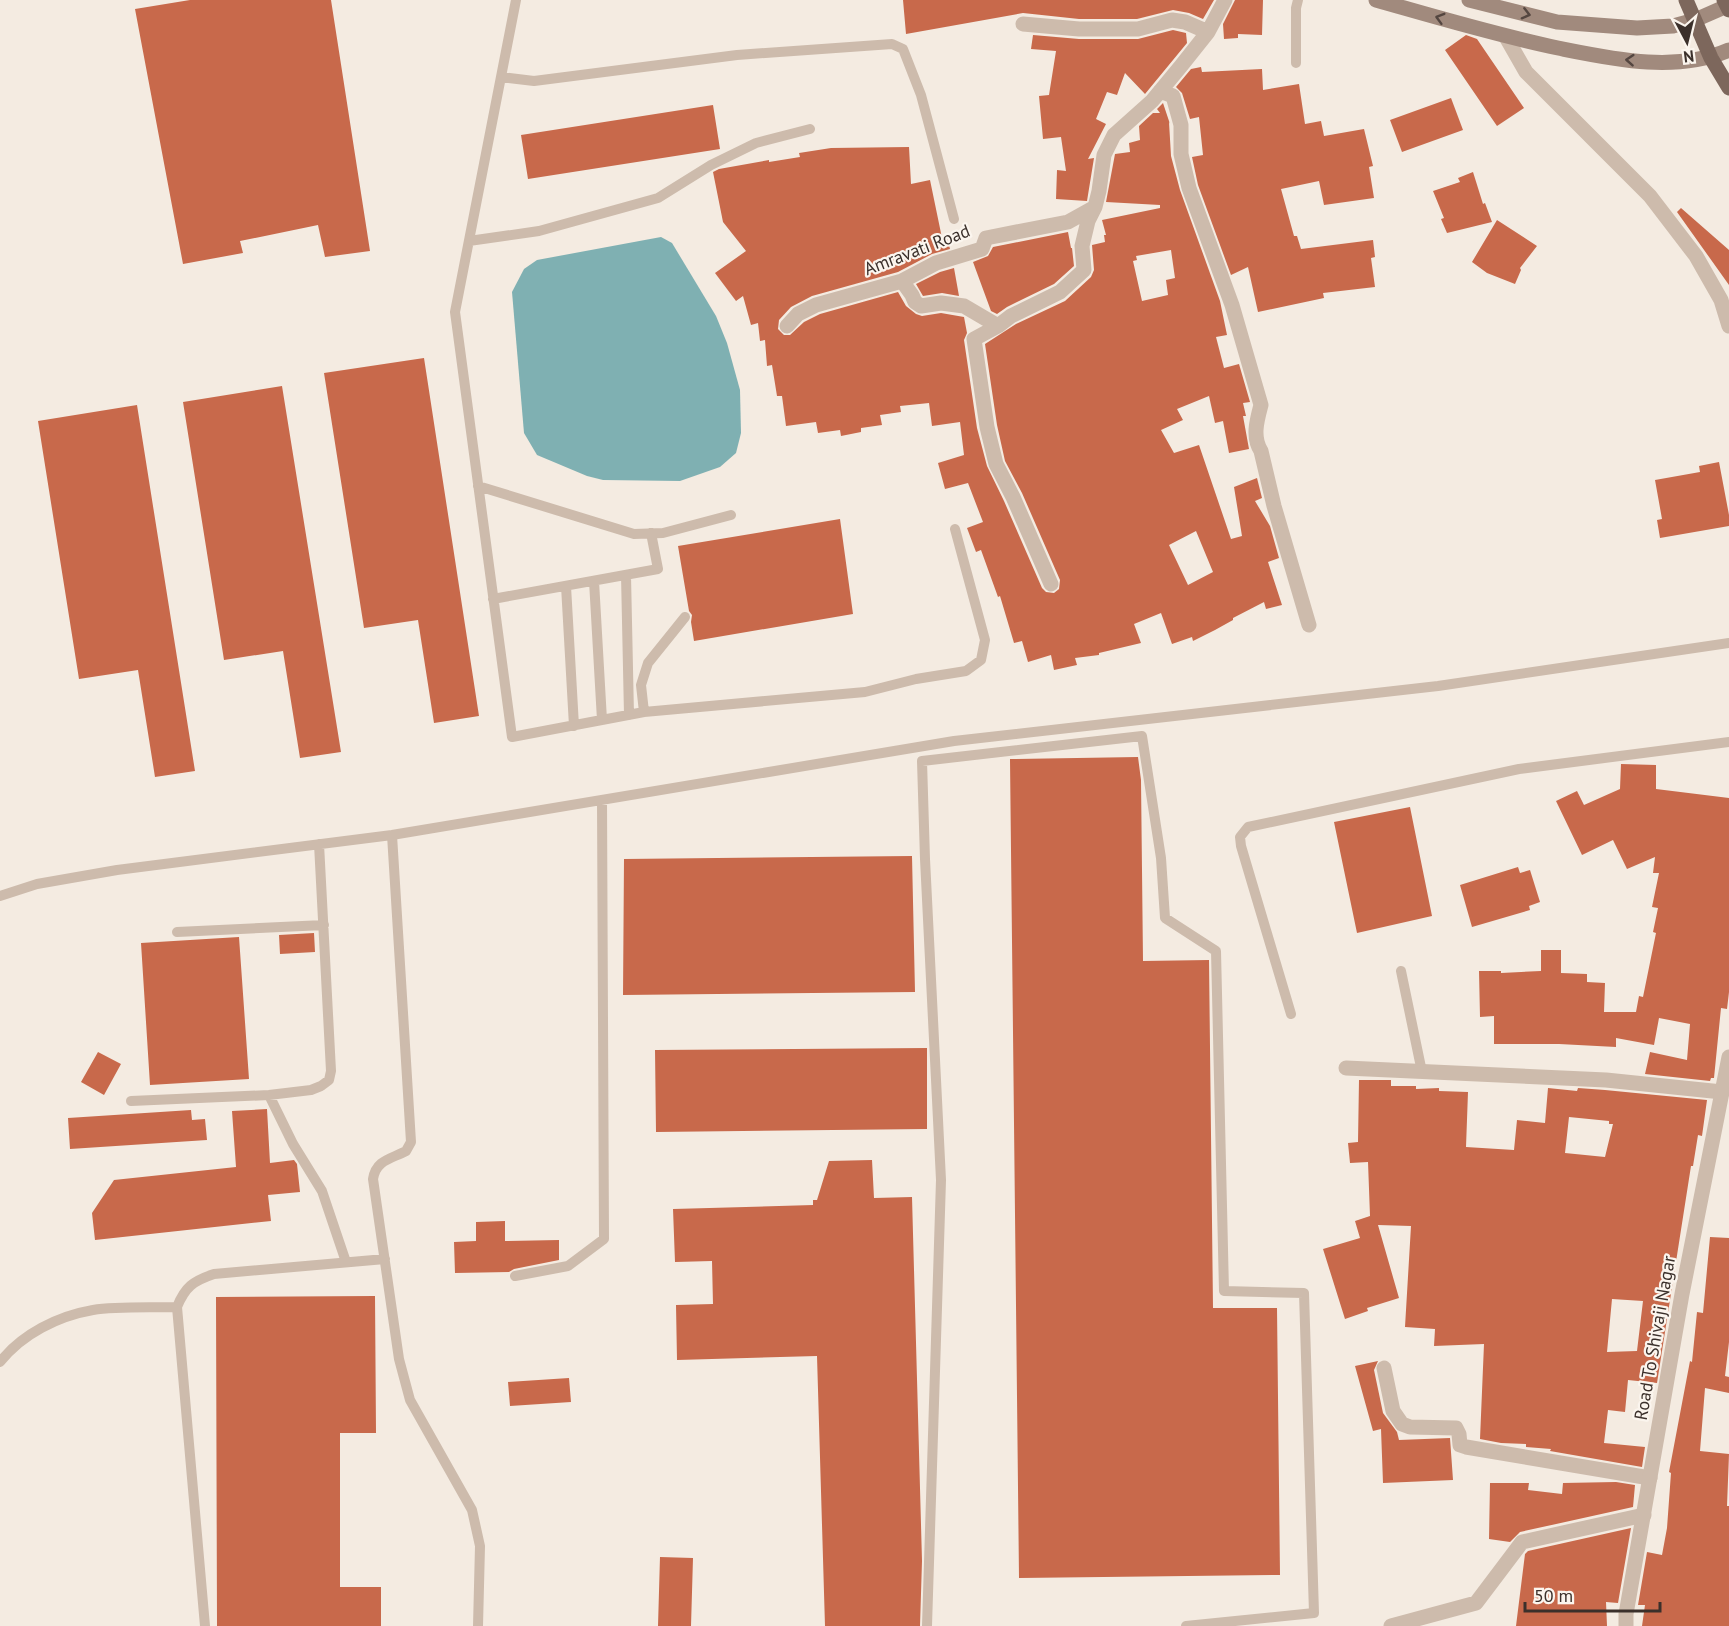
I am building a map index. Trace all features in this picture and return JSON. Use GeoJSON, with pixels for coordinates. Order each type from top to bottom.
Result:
{"type":"FeatureCollection","features":[{"type":"Feature","properties":{"kind":"main road"},"geometry":{"type":"LineString","coordinates":[[1376,0],[1506,37],[1612,59],[1661,62],[1711,58],[1729,50]]}},
{"type":"Feature","properties":{"kind":"main road"},"geometry":{"type":"LineString","coordinates":[[1469,0],[1557,22],[1636,28],[1673,27],[1695,20],[1727,5]]}},
{"type":"Feature","properties":{"kind":"main road"},"geometry":{"type":"LineString","coordinates":[[1686,0],[1711,58],[1729,88]]}},
{"type":"Feature","properties":{"kind":"street"},"geometry":{"type":"LineString","coordinates":[[1051,584],[996,464],[987,427],[974,339],[1011,316],[1060,292],[1083,270],[1082,246],[1088,221],[1095,207],[1104,155],[1114,135],[1160,91],[1208,32],[1225,0]]}},
{"type":"Feature","properties":{"kind":"street"},"geometry":{"type":"LineString","coordinates":[[1023,24],[1079,29],[1138,29],[1172,20],[1185,21],[1208,32]]}},
{"type":"Feature","properties":{"kind":"street"},"geometry":{"type":"LineString","coordinates":[[1506,37],[1526,72],[1650,196],[1696,256],[1721,300],[1729,326]]}},
{"type":"Feature","properties":{"kind":"street"},"geometry":{"type":"LineString","coordinates":[[1160,91],[1173,96],[1181,125],[1181,154],[1189,188],[1232,304],[1262,405],[1256,421],[1257,444],[1261,451],[1274,506],[1309,625]]}},
{"type":"Feature","properties":{"kind":"street","name":"Amravati Road"},"geometry":{"type":"LineString","coordinates":[[787,326],[798,314],[816,306],[902,281],[936,263],[982,249],[986,237],[1068,222],[1095,207]]}},
{"type":"Feature","properties":{"kind":"street"},"geometry":{"type":"LineString","coordinates":[[902,281],[915,302],[921,306],[941,303],[964,306],[977,316],[998,326]]}},
{"type":"Feature","properties":{"kind":"street","name":"Road To Shivaji Nagar"},"geometry":{"type":"LineString","coordinates":[[1626,1626],[1626,1614],[1682,1294],[1729,1057]]}},
{"type":"Feature","properties":{"kind":"street"},"geometry":{"type":"LineString","coordinates":[[1346,1068],[1606,1080],[1722,1092]]}},
{"type":"Feature","properties":{"kind":"street"},"geometry":{"type":"LineString","coordinates":[[1384,1368],[1393,1411],[1402,1424],[1410,1427],[1456,1428],[1460,1445],[1466,1447],[1650,1478]]}},
{"type":"Feature","properties":{"kind":"street"},"geometry":{"type":"LineString","coordinates":[[1391,1626],[1476,1603],[1522,1542],[1644,1515]]}},
{"type":"Feature","properties":{"kind":"lane"},"geometry":{"type":"LineString","coordinates":[[516,0],[455,312],[512,737],[645,712],[865,692],[916,678],[966,671],[981,660],[985,640],[955,529]]}},
{"type":"Feature","properties":{"kind":"lane"},"geometry":{"type":"LineString","coordinates":[[1296,63],[1298,0]]}},
{"type":"Feature","properties":{"kind":"lane"},"geometry":{"type":"LineString","coordinates":[[501,77],[534,81],[737,55],[892,44],[903,49],[921,95],[954,219]]}},
{"type":"Feature","properties":{"kind":"lane"},"geometry":{"type":"LineString","coordinates":[[469,241],[539,231],[658,198],[711,165],[756,143],[810,129]]}},
{"type":"Feature","properties":{"kind":"lane"},"geometry":{"type":"LineString","coordinates":[[478,486],[634,534],[663,533],[731,515]]}},
{"type":"Feature","properties":{"kind":"lane"},"geometry":{"type":"LineString","coordinates":[[493,600],[658,569],[651,533]]}},
{"type":"Feature","properties":{"kind":"lane"},"geometry":{"type":"LineString","coordinates":[[626,575],[629,715]]}},
{"type":"Feature","properties":{"kind":"lane"},"geometry":{"type":"LineString","coordinates":[[594,581],[602,720]]}},
{"type":"Feature","properties":{"kind":"lane"},"geometry":{"type":"LineString","coordinates":[[566,586],[574,726]]}},
{"type":"Feature","properties":{"kind":"lane"},"geometry":{"type":"LineString","coordinates":[[645,712],[641,685],[648,663],[685,617]]}},
{"type":"Feature","properties":{"kind":"lane"},"geometry":{"type":"LineString","coordinates":[[0,896],[37,884],[117,870],[392,835],[954,741],[1438,686],[1729,643]]}},
{"type":"Feature","properties":{"kind":"lane"},"geometry":{"type":"LineString","coordinates":[[927,1626],[941,1180],[922,761],[1142,736],[1161,858],[1165,918],[1216,951],[1224,1291],[1304,1293],[1314,1613],[1186,1626]]}},
{"type":"Feature","properties":{"kind":"lane"},"geometry":{"type":"LineString","coordinates":[[1291,1014],[1241,846],[1240,837],[1248,827],[1519,769],[1729,742]]}},
{"type":"Feature","properties":{"kind":"lane"},"geometry":{"type":"LineString","coordinates":[[515,1276],[568,1266],[604,1239],[602,800]]}},
{"type":"Feature","properties":{"kind":"lane"},"geometry":{"type":"LineString","coordinates":[[392,835],[411,1142],[406,1151],[383,1161],[374,1173],[373,1179],[399,1359],[410,1400],[472,1510],[480,1546],[478,1626]]}},
{"type":"Feature","properties":{"kind":"lane"},"geometry":{"type":"LineString","coordinates":[[131,1101],[269,1095],[311,1090],[329,1080],[331,1071],[320,844]]}},
{"type":"Feature","properties":{"kind":"lane"},"geometry":{"type":"LineString","coordinates":[[177,932],[324,925]]}},
{"type":"Feature","properties":{"kind":"lane"},"geometry":{"type":"LineString","coordinates":[[1401,971],[1422,1072]]}},
{"type":"Feature","properties":{"kind":"lane"},"geometry":{"type":"LineString","coordinates":[[269,1095],[293,1144],[322,1191],[346,1262]]}},
{"type":"Feature","properties":{"kind":"lane"},"geometry":{"type":"LineString","coordinates":[[205,1626],[177,1307],[184,1292],[199,1279],[213,1274],[385,1259]]}},
{"type":"Feature","properties":{"kind":"lane"},"geometry":{"type":"LineString","coordinates":[[0,1362],[8,1352],[53,1322],[93,1310],[177,1307]]}},
{"type":"Feature","properties":{"kind":"water"},"geometry":{"type":"Polygon","coordinates":[[[661,237],[672,243],[716,316],[727,343],[740,390],[741,433],[736,453],[720,467],[680,481],[603,480],[587,476],[537,455],[524,433],[512,292],[524,269],[537,260],[661,237]]]}},
{"type":"Feature","properties":{"kind":"building"},"geometry":{"type":"Polygon","coordinates":[[[190,0],[331,0],[370,251],[325,257],[318,225],[240,241],[243,253],[183,264],[135,9],[190,0]]]}},
{"type":"Feature","properties":{"kind":"building"},"geometry":{"type":"Polygon","coordinates":[[[903,0],[1214,0],[1203,19],[1173,10],[1137,19],[1079,19],[1023,13],[906,34],[903,0]]]}},
{"type":"Feature","properties":{"kind":"building"},"geometry":{"type":"Polygon","coordinates":[[[1235,0],[1263,0],[1262,35],[1238,34],[1238,38],[1224,39],[1223,24],[1235,0]]]}},
{"type":"Feature","properties":{"kind":"building"},"geometry":{"type":"Polygon","coordinates":[[[1173,30],[1186,33],[1187,43],[1145,94],[1125,73],[1117,95],[1107,92],[1096,119],[1106,124],[1088,159],[1094,158],[1087,201],[1056,199],[1057,170],[1066,171],[1061,137],[1043,139],[1039,96],[1049,95],[1056,51],[1031,49],[1033,35],[1079,39],[1138,39],[1173,30]]]}},
{"type":"Feature","properties":{"kind":"building"},"geometry":{"type":"Polygon","coordinates":[[[1466,35],[1477,39],[1524,108],[1497,126],[1445,50],[1466,35]]]}},
{"type":"Feature","properties":{"kind":"building"},"geometry":{"type":"Polygon","coordinates":[[[1201,67],[1202,72],[1262,69],[1263,90],[1299,84],[1305,124],[1321,121],[1324,136],[1364,129],[1373,166],[1369,167],[1374,198],[1324,205],[1319,181],[1281,189],[1294,236],[1297,236],[1301,249],[1373,240],[1375,257],[1371,258],[1375,287],[1323,293],[1324,298],[1258,312],[1248,267],[1231,275],[1198,185],[1192,157],[1203,155],[1199,117],[1190,119],[1182,93],[1176,87],[1191,69],[1201,67]]]}},
{"type":"Feature","properties":{"kind":"building"},"geometry":{"type":"Polygon","coordinates":[[[1451,98],[1463,130],[1402,152],[1390,120],[1451,98]]]}},
{"type":"Feature","properties":{"kind":"building"},"geometry":{"type":"Polygon","coordinates":[[[1163,103],[1170,124],[1169,122],[1171,156],[1180,190],[1220,301],[1227,335],[1216,337],[1224,368],[1239,364],[1250,402],[1243,403],[1249,449],[1229,453],[1223,421],[1215,423],[1209,396],[1177,409],[1183,420],[1161,430],[1174,453],[1199,445],[1231,539],[1242,536],[1234,487],[1257,478],[1262,498],[1255,501],[1270,526],[1279,558],[1268,562],[1282,605],[1266,609],[1264,602],[1193,641],[1192,637],[1172,644],[1161,613],[1134,624],[1141,643],[1099,653],[1099,655],[1075,658],[1077,665],[1054,670],[1051,655],[1028,662],[1022,641],[1014,643],[1000,596],[998,597],[981,550],[976,552],[967,528],[983,522],[968,483],[945,489],[938,463],[964,455],[960,422],[932,426],[929,403],[900,406],[901,412],[880,415],[882,425],[861,428],[861,432],[841,436],[840,430],[818,433],[816,422],[786,426],[782,396],[777,396],[772,365],[767,366],[765,340],[760,341],[758,323],[751,325],[743,296],[736,301],[715,273],[746,251],[723,222],[713,172],[769,160],[769,162],[800,157],[799,153],[831,148],[909,147],[911,184],[930,180],[942,238],[947,237],[950,249],[932,254],[898,272],[812,296],[791,307],[779,320],[778,329],[784,335],[790,335],[804,322],[820,314],[898,292],[906,306],[916,314],[922,316],[941,313],[964,317],[967,333],[964,340],[977,428],[987,466],[1042,588],[1046,592],[1054,593],[1059,589],[1060,580],[1022,493],[1005,461],[997,425],[985,344],[1016,324],[1065,301],[1091,277],[1094,270],[1092,245],[1105,242],[1104,235],[1106,235],[1102,220],[1160,208],[1160,205],[1106,202],[1115,154],[1130,152],[1129,143],[1140,140],[1139,126],[1153,113],[1160,113],[1157,109],[1163,103]],[[1171,250],[1136,256],[1137,260],[1133,261],[1142,301],[1168,295],[1166,280],[1175,278],[1171,250]],[[1196,531],[1169,545],[1188,585],[1213,572],[1196,531]]]}},
{"type":"Feature","properties":{"kind":"building"},"geometry":{"type":"Polygon","coordinates":[[[713,105],[720,149],[528,179],[521,135],[713,105]]]}},
{"type":"Feature","properties":{"kind":"building"},"geometry":{"type":"Polygon","coordinates":[[[1473,172],[1483,204],[1485,203],[1492,222],[1447,233],[1441,219],[1444,218],[1433,191],[1460,182],[1458,178],[1473,172]]]}},
{"type":"Feature","properties":{"kind":"building"},"geometry":{"type":"Polygon","coordinates":[[[1681,208],[1729,250],[1729,285],[1677,212],[1681,208]]]}},
{"type":"Feature","properties":{"kind":"building"},"geometry":{"type":"Polygon","coordinates":[[[1497,220],[1537,246],[1520,268],[1515,284],[1487,273],[1472,262],[1497,220]]]}},
{"type":"Feature","properties":{"kind":"building"},"geometry":{"type":"Polygon","coordinates":[[[1068,232],[1074,266],[1054,284],[997,314],[991,311],[973,262],[988,256],[993,247],[1068,232]]]}},
{"type":"Feature","properties":{"kind":"building"},"geometry":{"type":"Polygon","coordinates":[[[954,268],[959,296],[942,293],[923,296],[916,284],[954,268]]]}},
{"type":"Feature","properties":{"kind":"building"},"geometry":{"type":"Polygon","coordinates":[[[424,358],[479,716],[434,723],[418,620],[364,628],[324,373],[424,358]]]}},
{"type":"Feature","properties":{"kind":"building"},"geometry":{"type":"Polygon","coordinates":[[[282,386],[341,752],[300,758],[283,651],[224,660],[183,402],[282,386]]]}},
{"type":"Feature","properties":{"kind":"building"},"geometry":{"type":"Polygon","coordinates":[[[137,405],[195,771],[155,777],[138,670],[79,679],[38,421],[137,405]]]}},
{"type":"Feature","properties":{"kind":"building"},"geometry":{"type":"Polygon","coordinates":[[[1719,462],[1729,526],[1660,538],[1657,520],[1662,519],[1655,480],[1700,472],[1699,466],[1719,462]]]}},
{"type":"Feature","properties":{"kind":"building"},"geometry":{"type":"Polygon","coordinates":[[[840,519],[853,614],[694,641],[692,615],[689,611],[678,546],[840,519]]]}},
{"type":"Feature","properties":{"kind":"building"},"geometry":{"type":"Polygon","coordinates":[[[1138,757],[1141,780],[1143,961],[1209,960],[1213,1308],[1277,1308],[1280,1575],[1019,1578],[1010,759],[1138,757]]]}},
{"type":"Feature","properties":{"kind":"building"},"geometry":{"type":"Polygon","coordinates":[[[1621,764],[1656,765],[1656,789],[1729,798],[1729,992],[1727,1009],[1721,1008],[1714,1078],[1710,1081],[1645,1074],[1650,1052],[1687,1060],[1690,1024],[1659,1018],[1654,1045],[1616,1038],[1616,1047],[1494,1044],[1494,1016],[1480,1017],[1479,971],[1501,971],[1501,973],[1541,971],[1541,950],[1561,950],[1561,973],[1587,974],[1587,982],[1605,983],[1604,1012],[1636,1012],[1639,996],[1643,997],[1656,933],[1653,932],[1658,908],[1652,907],[1659,873],[1653,873],[1655,857],[1627,869],[1613,840],[1582,855],[1556,801],[1577,791],[1584,805],[1620,789],[1621,764]]]}},
{"type":"Feature","properties":{"kind":"building"},"geometry":{"type":"Polygon","coordinates":[[[1410,807],[1432,916],[1357,933],[1334,822],[1410,807]]]}},
{"type":"Feature","properties":{"kind":"building"},"geometry":{"type":"Polygon","coordinates":[[[912,856],[915,992],[623,995],[624,859],[912,856]]]}},
{"type":"Feature","properties":{"kind":"building"},"geometry":{"type":"Polygon","coordinates":[[[1518,867],[1520,873],[1530,870],[1540,902],[1529,906],[1530,910],[1472,927],[1460,885],[1518,867]]]}},
{"type":"Feature","properties":{"kind":"building"},"geometry":{"type":"Polygon","coordinates":[[[314,933],[315,952],[280,954],[279,935],[314,933]]]}},
{"type":"Feature","properties":{"kind":"building"},"geometry":{"type":"Polygon","coordinates":[[[239,937],[249,1079],[150,1085],[141,943],[239,937]]]}},
{"type":"Feature","properties":{"kind":"building"},"geometry":{"type":"Polygon","coordinates":[[[927,1048],[927,1129],[656,1132],[655,1050],[927,1048]]]}},
{"type":"Feature","properties":{"kind":"building"},"geometry":{"type":"Polygon","coordinates":[[[98,1052],[121,1064],[104,1095],[81,1082],[98,1052]]]}},
{"type":"Feature","properties":{"kind":"building"},"geometry":{"type":"Polygon","coordinates":[[[1359,1080],[1391,1080],[1391,1086],[1416,1086],[1416,1089],[1439,1088],[1439,1091],[1468,1092],[1466,1147],[1514,1150],[1517,1120],[1545,1123],[1548,1088],[1577,1091],[1578,1088],[1605,1090],[1707,1100],[1702,1136],[1698,1135],[1693,1166],[1691,1166],[1657,1383],[1628,1380],[1625,1412],[1608,1410],[1604,1443],[1645,1447],[1642,1467],[1550,1451],[1551,1449],[1526,1447],[1526,1444],[1480,1439],[1484,1344],[1434,1346],[1435,1329],[1405,1327],[1411,1226],[1378,1225],[1399,1298],[1367,1308],[1368,1311],[1345,1319],[1323,1249],[1360,1238],[1355,1221],[1370,1216],[1368,1162],[1350,1163],[1348,1143],[1358,1142],[1359,1080]],[[1569,1117],[1565,1153],[1605,1157],[1613,1124],[1609,1124],[1609,1121],[1569,1117]],[[1612,1299],[1607,1352],[1637,1351],[1643,1301],[1612,1299]]]}},
{"type":"Feature","properties":{"kind":"building"},"geometry":{"type":"Polygon","coordinates":[[[267,1109],[270,1163],[294,1160],[297,1164],[300,1192],[268,1195],[271,1221],[95,1240],[92,1213],[114,1180],[236,1167],[232,1111],[267,1109]]]}},
{"type":"Feature","properties":{"kind":"building"},"geometry":{"type":"Polygon","coordinates":[[[191,1110],[192,1120],[205,1119],[207,1140],[70,1149],[68,1118],[191,1110]]]}},
{"type":"Feature","properties":{"kind":"building"},"geometry":{"type":"Polygon","coordinates":[[[872,1160],[874,1198],[912,1197],[922,1561],[920,1626],[825,1626],[817,1356],[677,1360],[676,1305],[713,1304],[712,1261],[675,1262],[673,1209],[813,1205],[813,1200],[817,1200],[829,1161],[872,1160]]]}},
{"type":"Feature","properties":{"kind":"building"},"geometry":{"type":"Polygon","coordinates":[[[505,1221],[505,1241],[559,1240],[559,1260],[509,1272],[455,1273],[454,1242],[476,1241],[476,1222],[505,1221]]]}},
{"type":"Feature","properties":{"kind":"building"},"geometry":{"type":"Polygon","coordinates":[[[1710,1237],[1729,1238],[1729,1342],[1725,1376],[1729,1377],[1729,1393],[1705,1388],[1700,1451],[1729,1454],[1727,1506],[1729,1506],[1729,1626],[1642,1626],[1645,1605],[1638,1605],[1647,1552],[1662,1555],[1667,1528],[1671,1473],[1669,1472],[1690,1361],[1692,1362],[1697,1312],[1703,1313],[1710,1237]]]}},
{"type":"Feature","properties":{"kind":"building"},"geometry":{"type":"Polygon","coordinates":[[[375,1296],[376,1433],[340,1433],[340,1587],[381,1587],[381,1626],[217,1626],[216,1297],[375,1296]]]}},
{"type":"Feature","properties":{"kind":"building"},"geometry":{"type":"Polygon","coordinates":[[[1378,1361],[1374,1370],[1383,1413],[1397,1432],[1399,1440],[1450,1438],[1453,1480],[1383,1483],[1381,1429],[1373,1431],[1355,1366],[1378,1361]]]}},
{"type":"Feature","properties":{"kind":"building"},"geometry":{"type":"Polygon","coordinates":[[[569,1378],[571,1402],[510,1406],[508,1382],[569,1378]]]}},
{"type":"Feature","properties":{"kind":"building"},"geometry":{"type":"Polygon","coordinates":[[[1616,1482],[1635,1485],[1633,1507],[1520,1532],[1510,1542],[1489,1539],[1490,1483],[1529,1483],[1528,1490],[1562,1494],[1563,1483],[1616,1482]]]}},
{"type":"Feature","properties":{"kind":"building"},"geometry":{"type":"Polygon","coordinates":[[[1631,1528],[1618,1603],[1606,1602],[1607,1626],[1516,1626],[1525,1554],[1528,1551],[1631,1528]]]}},
{"type":"Feature","properties":{"kind":"building"},"geometry":{"type":"Polygon","coordinates":[[[660,1557],[693,1558],[691,1626],[658,1626],[660,1557]]]}}]}
